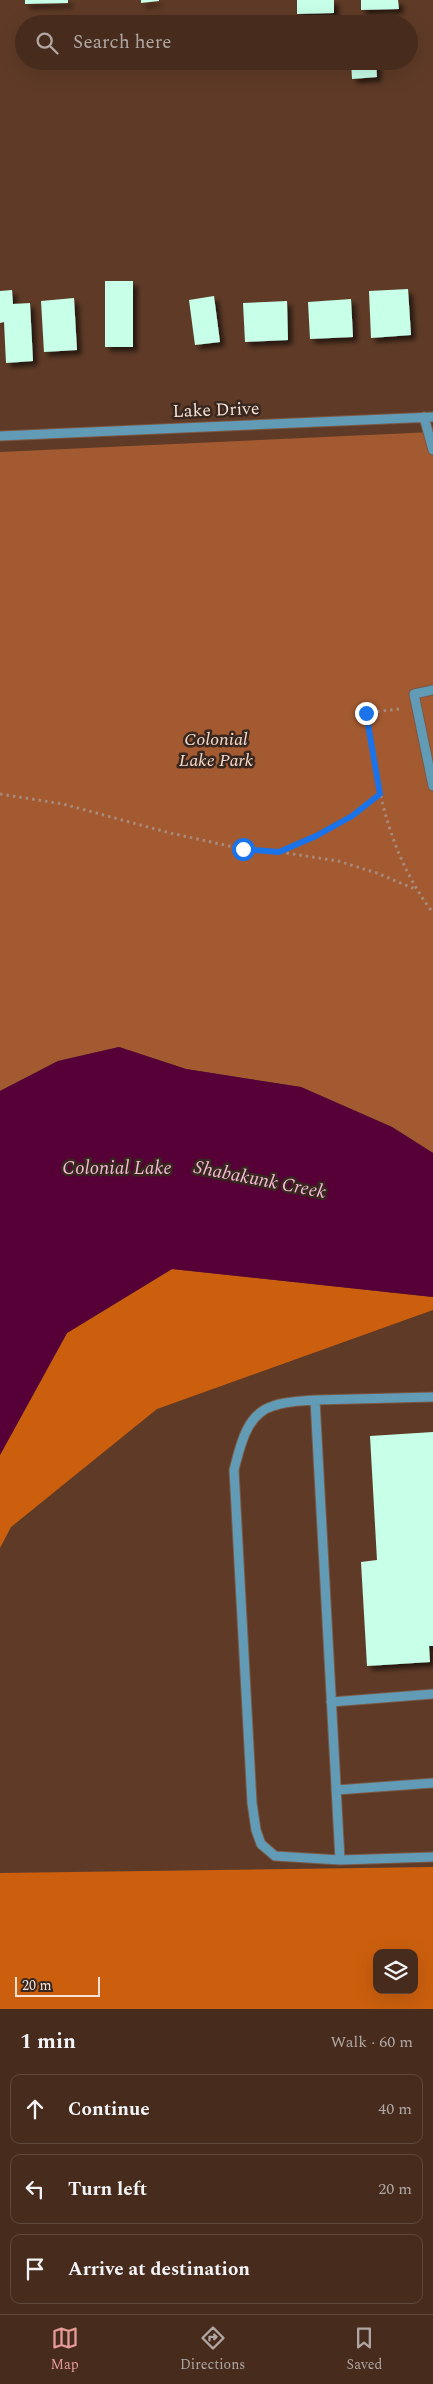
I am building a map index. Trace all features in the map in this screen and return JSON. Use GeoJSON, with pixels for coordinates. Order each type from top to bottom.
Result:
{"type":"FeatureCollection","features":[{"type":"Feature","properties":{"kind":"street","name":"Lake Drive"},"geometry":{"type":"LineString","coordinates":[[0,436],[429,417]]}},
{"type":"Feature","properties":{"kind":"street"},"geometry":{"type":"LineString","coordinates":[[429,417],[433,450]]}},
{"type":"Feature","properties":{"kind":"street"},"geometry":{"type":"LineString","coordinates":[[433,690],[414,694],[433,786]]}},
{"type":"Feature","properties":{"kind":"street"},"geometry":{"type":"LineString","coordinates":[[433,1397],[316,1400],[272,1406],[254,1419],[243,1436],[234,1470],[252,1803],[256,1830],[261,1844],[275,1856],[340,1860],[433,1857]]}},
{"type":"Feature","properties":{"kind":"street"},"geometry":{"type":"LineString","coordinates":[[316,1400],[340,1860]]}},
{"type":"Feature","properties":{"kind":"street"},"geometry":{"type":"LineString","coordinates":[[331,1702],[433,1694]]}},
{"type":"Feature","properties":{"kind":"street"},"geometry":{"type":"LineString","coordinates":[[336,1790],[433,1783]]}},
{"type":"Feature","properties":{"kind":"path"},"geometry":{"type":"LineString","coordinates":[[417,706],[366,713],[380,794],[398,856],[416,890],[433,913]]}},
{"type":"Feature","properties":{"kind":"path"},"geometry":{"type":"LineString","coordinates":[[0,794],[63,804],[170,834],[243,849],[279,852],[338,862],[377,873],[416,890]]}},
{"type":"Feature","properties":{"kind":"path"},"geometry":{"type":"LineString","coordinates":[[279,852],[316,836],[352,816],[380,794]]}},
{"type":"Feature","properties":{"kind":"green space","name":"Colonial Lake Park"},"geometry":{"type":"Polygon","coordinates":[[[433,432],[433,1153],[392,1127],[301,1087],[186,1069],[119,1047],[58,1061],[0,1091],[0,452],[433,432]]]}},
{"type":"Feature","properties":{"kind":"shaded area"},"geometry":{"type":"Polygon","coordinates":[[[172,1269],[433,1297],[433,1310],[157,1409],[11,1527],[0,1548],[0,1455],[67,1333],[172,1269]]]}},
{"type":"Feature","properties":{"kind":"shaded area"},"geometry":{"type":"Polygon","coordinates":[[[433,1867],[433,2009],[0,2009],[0,1873],[433,1867]]]}},
{"type":"Feature","properties":{"kind":"water","name":"Colonial Lake"},"geometry":{"type":"Polygon","coordinates":[[[119,1047],[186,1069],[301,1087],[392,1127],[433,1153],[433,1297],[172,1269],[67,1333],[0,1455],[0,1091],[58,1061],[119,1047]]]}},
{"type":"Feature","properties":{"kind":"building"},"geometry":{"type":"Polygon","coordinates":[[[25,0],[68,0],[68,3],[25,4],[25,0]]]}},
{"type":"Feature","properties":{"kind":"building"},"geometry":{"type":"Polygon","coordinates":[[[141,0],[159,0],[159,1],[141,3],[141,0]]]}},
{"type":"Feature","properties":{"kind":"building"},"geometry":{"type":"Polygon","coordinates":[[[297,0],[334,0],[334,13],[297,14],[297,0]]]}},
{"type":"Feature","properties":{"kind":"building"},"geometry":{"type":"Polygon","coordinates":[[[361,0],[398,0],[399,9],[361,10],[361,0]]]}},
{"type":"Feature","properties":{"kind":"building"},"geometry":{"type":"Polygon","coordinates":[[[352,70],[377,70],[377,77],[352,79],[352,70]]]}},
{"type":"Feature","properties":{"kind":"building"},"geometry":{"type":"Polygon","coordinates":[[[105,281],[133,281],[133,347],[105,347],[105,281]]]}},
{"type":"Feature","properties":{"kind":"building"},"geometry":{"type":"Polygon","coordinates":[[[408,289],[411,335],[371,338],[369,291],[408,289]]]}},
{"type":"Feature","properties":{"kind":"building"},"geometry":{"type":"Polygon","coordinates":[[[12,290],[13,304],[30,303],[33,361],[6,363],[4,322],[0,323],[0,291],[12,290]]]}},
{"type":"Feature","properties":{"kind":"building"},"geometry":{"type":"Polygon","coordinates":[[[214,296],[220,342],[195,345],[189,300],[214,296]]]}},
{"type":"Feature","properties":{"kind":"building"},"geometry":{"type":"Polygon","coordinates":[[[74,298],[77,350],[44,352],[41,301],[74,298]]]}},
{"type":"Feature","properties":{"kind":"building"},"geometry":{"type":"Polygon","coordinates":[[[351,299],[353,337],[310,339],[308,302],[351,299]]]}},
{"type":"Feature","properties":{"kind":"building"},"geometry":{"type":"Polygon","coordinates":[[[287,301],[288,340],[245,342],[243,303],[287,301]]]}},
{"type":"Feature","properties":{"kind":"building"},"geometry":{"type":"Polygon","coordinates":[[[433,1432],[433,1646],[429,1646],[430,1662],[367,1666],[361,1562],[377,1560],[370,1436],[433,1432]]]}},
{"type":"Feature","properties":{"kind":"route"},"geometry":{"type":"LineString","coordinates":[[243,849],[279,852],[316,836],[352,816],[380,794],[366,713]]}},
{"type":"Feature","properties":{"kind":"water label","name":"Shabakunk Creek"},"geometry":{"type":"Point","coordinates":[260,1180]}}]}
